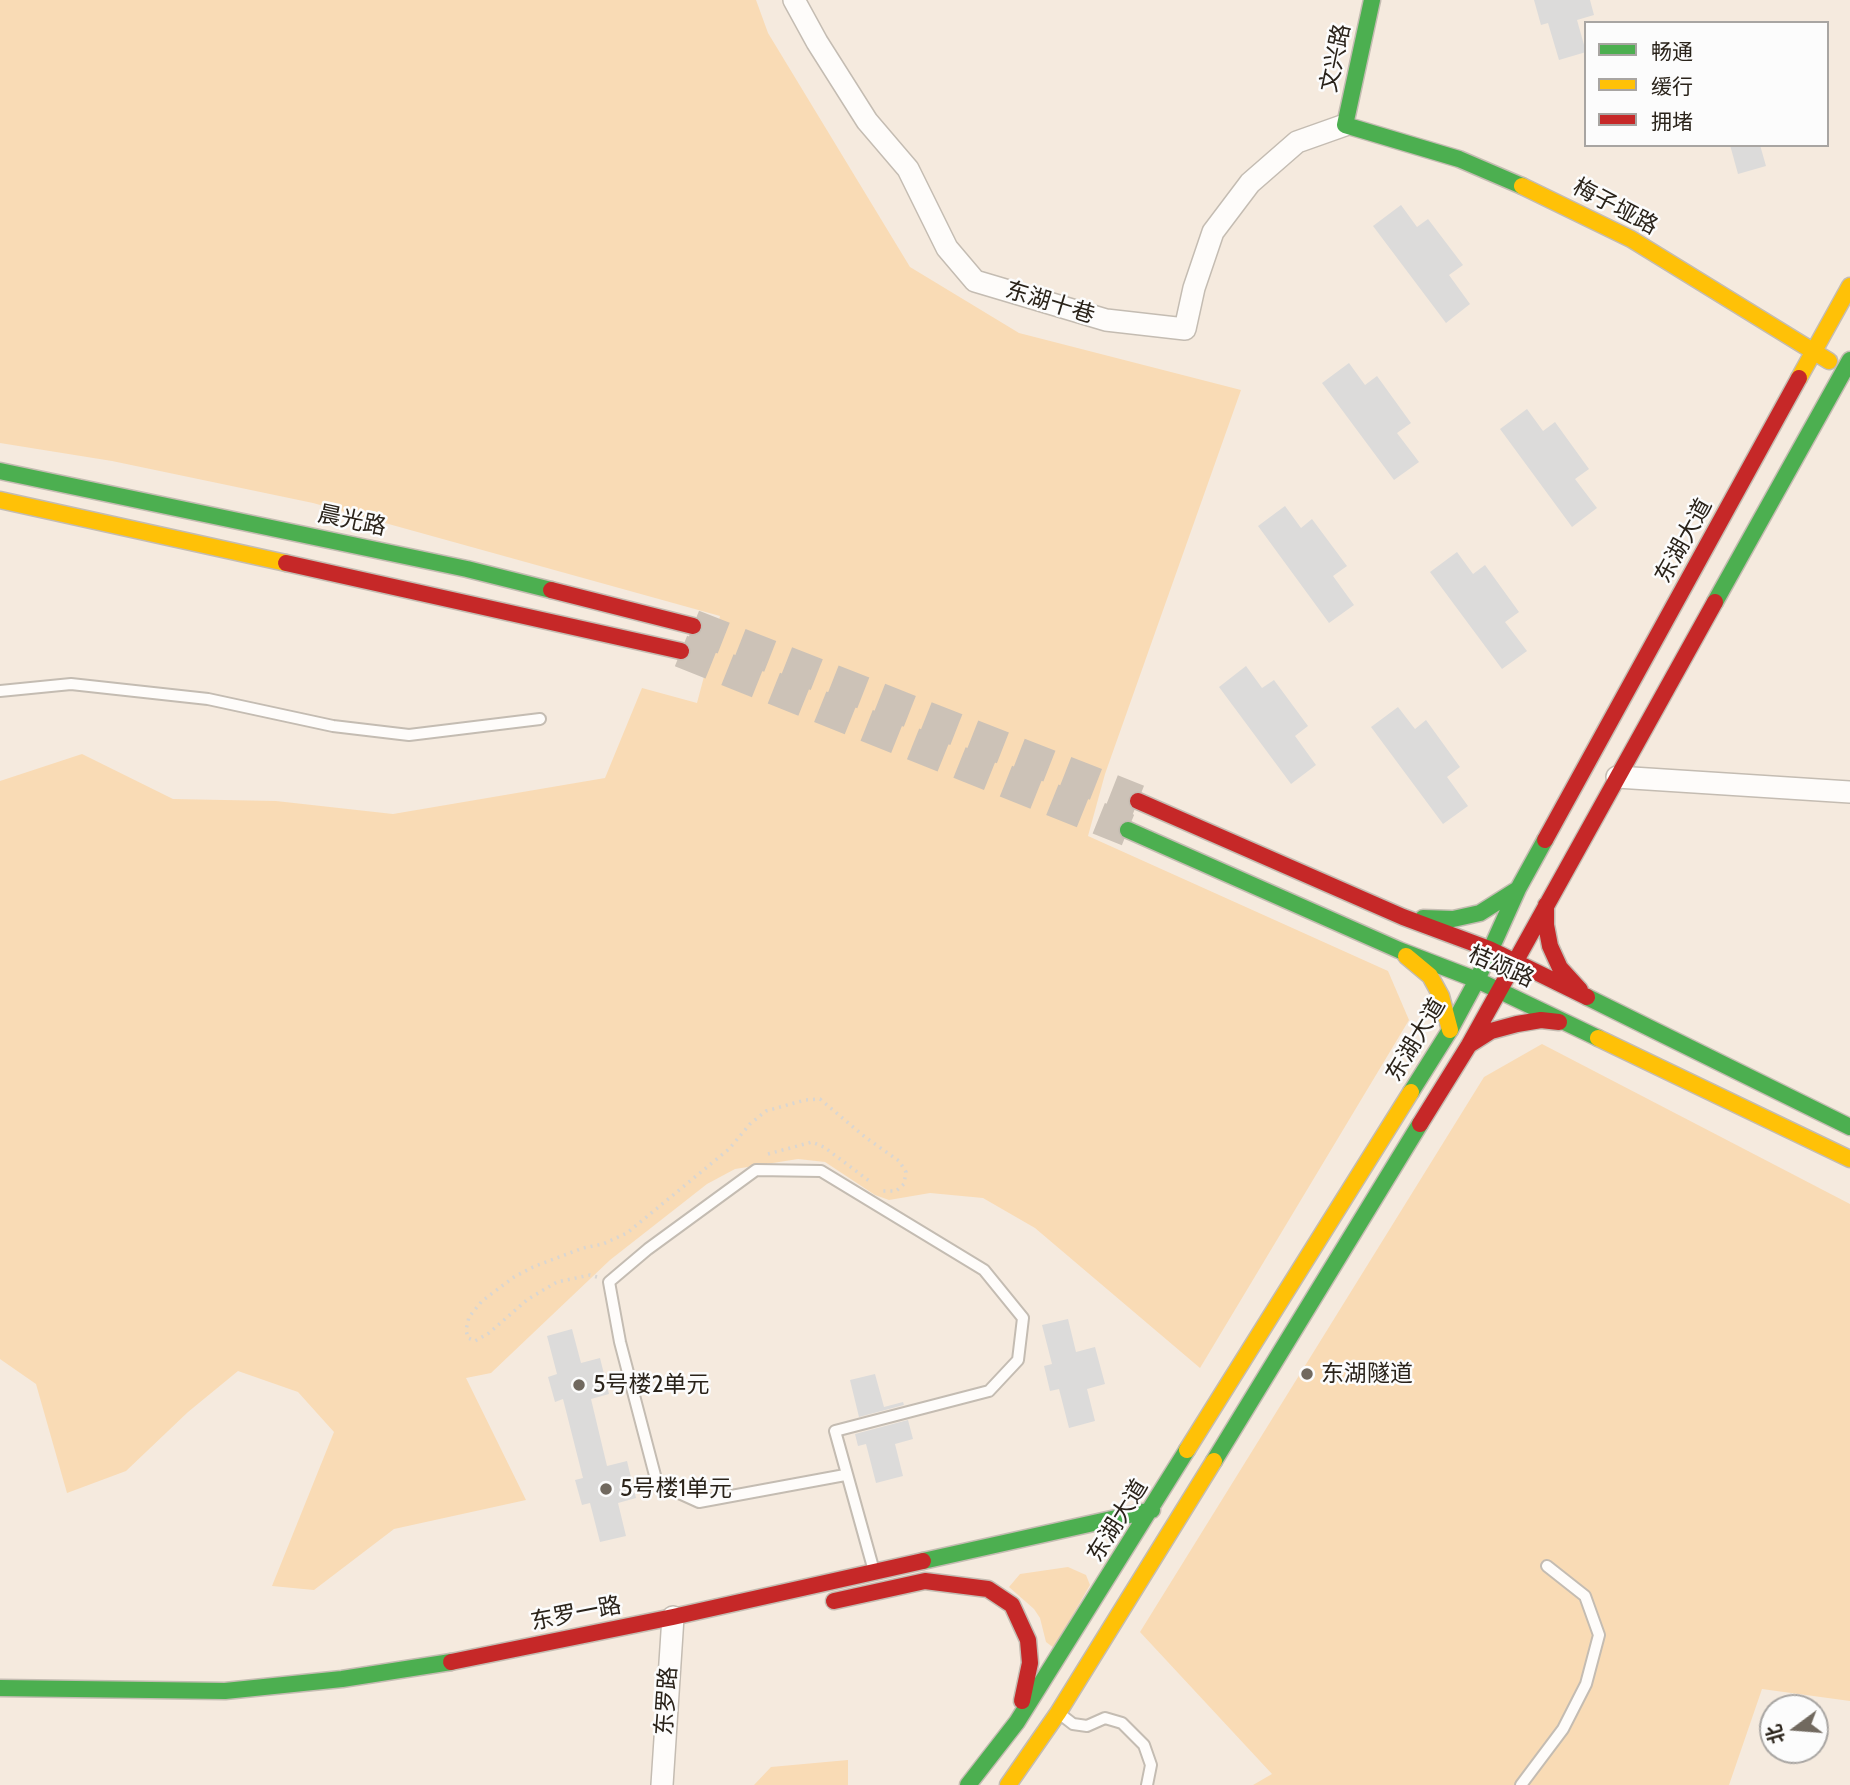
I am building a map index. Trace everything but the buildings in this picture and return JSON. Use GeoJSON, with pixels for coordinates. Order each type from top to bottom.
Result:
{"type":"FeatureCollection","features":[{"type":"Feature","properties":{"kind":"main road","name":"文兴路"},"geometry":{"type":"LineString","coordinates":[[1345,125],[1372,0]]}},
{"type":"Feature","properties":{"kind":"main road","name":"梅子垭路"},"geometry":{"type":"LineString","coordinates":[[1345,125],[1459,159],[1530,189],[1631,239],[1814,352],[1847,365]]}},
{"type":"Feature","properties":{"kind":"main road","name":"东湖大道"},"geometry":{"type":"LineString","coordinates":[[968,1785],[1017,1722],[1450,1030],[1477,980],[1518,889],[1850,286]]}},
{"type":"Feature","properties":{"kind":"main road","name":"东湖大道"},"geometry":{"type":"LineString","coordinates":[[1008,1785],[1058,1713],[1469,1045],[1847,365]]}},
{"type":"Feature","properties":{"kind":"main road","name":"晨光路"},"geometry":{"type":"LineString","coordinates":[[0,471],[467,569],[693,626]]}},
{"type":"Feature","properties":{"kind":"main road"},"geometry":{"type":"LineString","coordinates":[[0,500],[681,651]]}},
{"type":"Feature","properties":{"kind":"main road","name":"桔颂路"},"geometry":{"type":"LineString","coordinates":[[1138,802],[1403,917],[1489,949],[1850,1128]]}},
{"type":"Feature","properties":{"kind":"main road","name":"桔颂路"},"geometry":{"type":"LineString","coordinates":[[1128,830],[1399,950],[1477,980],[1850,1158]]}},
{"type":"Feature","properties":{"kind":"main road"},"geometry":{"type":"LineString","coordinates":[[1403,917],[1453,919],[1480,913],[1518,889]]}},
{"type":"Feature","properties":{"kind":"main road"},"geometry":{"type":"LineString","coordinates":[[1546,905],[1550,946],[1560,968],[1584,994]]}},
{"type":"Feature","properties":{"kind":"main road"},"geometry":{"type":"LineString","coordinates":[[1399,950],[1430,976],[1441,996],[1450,1030]]}},
{"type":"Feature","properties":{"kind":"main road"},"geometry":{"type":"LineString","coordinates":[[1469,1045],[1491,1031],[1517,1024],[1541,1020],[1569,1024]]}},
{"type":"Feature","properties":{"kind":"main road","name":"东罗一路"},"geometry":{"type":"LineString","coordinates":[[0,1688],[225,1691],[342,1679],[672,1632],[874,1571],[1152,1510]]}},
{"type":"Feature","properties":{"kind":"main road"},"geometry":{"type":"LineString","coordinates":[[818,1605],[925,1581],[988,1589],[1012,1605],[1028,1640],[1030,1663],[1017,1722]]}},
{"type":"Feature","properties":{"kind":"street","name":"东湖十巷"},"geometry":{"type":"LineString","coordinates":[[794,0],[867,121],[908,169],[947,248],[975,281],[1106,320],[1185,329],[1194,288],[1213,232],[1250,183],[1297,142],[1345,125]]}},
{"type":"Feature","properties":{"kind":"street"},"geometry":{"type":"LineString","coordinates":[[1617,777],[1850,792]]}},
{"type":"Feature","properties":{"kind":"street","name":"东罗路"},"geometry":{"type":"LineString","coordinates":[[662,1785],[672,1632]]}},
{"type":"Feature","properties":{"kind":"lane"},"geometry":{"type":"LineString","coordinates":[[0,691],[71,684],[208,699],[333,726],[409,736],[540,719]]}},
{"type":"Feature","properties":{"kind":"lane"},"geometry":{"type":"LineString","coordinates":[[845,1475],[699,1502],[657,1483],[620,1342],[609,1282],[648,1249],[756,1170],[821,1171],[984,1270],[1023,1318],[1018,1360],[989,1391],[835,1432],[874,1571]]}},
{"type":"Feature","properties":{"kind":"lane"},"geometry":{"type":"LineString","coordinates":[[1521,1785],[1563,1729],[1586,1684],[1599,1635],[1586,1596],[1547,1566]]}},
{"type":"Feature","properties":{"kind":"lane"},"geometry":{"type":"LineString","coordinates":[[1058,1713],[1073,1724],[1087,1726],[1105,1718],[1122,1723],[1144,1745],[1151,1765],[1147,1785]]}},
{"type":"Feature","properties":{"kind":"shaded area"},"geometry":{"type":"Polygon","coordinates":[[[0,0],[756,0],[768,33],[910,267],[1019,333],[1241,390],[1105,774],[1088,836],[1388,971],[1409,1020],[1200,1368],[1035,1228],[983,1198],[930,1193],[889,1200],[875,1195],[825,1162],[798,1159],[735,1169],[707,1184],[610,1260],[491,1373],[466,1378],[526,1500],[394,1529],[314,1590],[272,1586],[334,1432],[298,1392],[238,1371],[188,1412],[126,1471],[67,1493],[36,1384],[0,1359],[0,781],[82,754],[173,799],[276,801],[393,814],[605,778],[642,688],[697,703],[720,616],[313,503],[112,461],[0,443],[0,0]]]}},
{"type":"Feature","properties":{"kind":"shaded area"},"geometry":{"type":"Polygon","coordinates":[[[1542,1044],[1850,1204],[1850,1701],[1829,1698],[1829,1694],[1799,1694],[1762,1689],[1729,1785],[1253,1785],[1272,1774],[1140,1632],[1484,1077],[1542,1044]]]}},
{"type":"Feature","properties":{"kind":"shaded area"},"geometry":{"type":"Polygon","coordinates":[[[1068,1567],[1086,1575],[1090,1585],[1054,1648],[1046,1642],[1040,1618],[1034,1609],[1009,1587],[1020,1574],[1068,1567]]]}},
{"type":"Feature","properties":{"kind":"shaded area"},"geometry":{"type":"Polygon","coordinates":[[[848,1760],[848,1785],[754,1785],[771,1767],[848,1760]]]}},
{"type":"Feature","properties":{"kind":"tunnel"},"geometry":{"type":"LineString","coordinates":[[693,626],[1138,801]]}},
{"type":"Feature","properties":{"kind":"tunnel"},"geometry":{"type":"LineString","coordinates":[[681,651],[1128,830]]}},
{"type":"Feature","properties":{"kind":"traffic: fast"},"geometry":{"type":"LineString","coordinates":[[1372,0],[1345,125],[1459,159],[1522,186]]}},
{"type":"Feature","properties":{"kind":"traffic: fast"},"geometry":{"type":"LineString","coordinates":[[1715,602],[1850,360]]}},
{"type":"Feature","properties":{"kind":"traffic: fast"},"geometry":{"type":"LineString","coordinates":[[0,471],[467,569],[551,590]]}},
{"type":"Feature","properties":{"kind":"traffic: fast"},"geometry":{"type":"LineString","coordinates":[[1128,830],[1399,950],[1477,980],[1598,1038]]}},
{"type":"Feature","properties":{"kind":"traffic: fast"},"geometry":{"type":"LineString","coordinates":[[1411,1092],[1450,1030],[1477,980],[1518,889],[1545,840]]}},
{"type":"Feature","properties":{"kind":"traffic: fast"},"geometry":{"type":"LineString","coordinates":[[1423,918],[1453,919],[1480,913],[1518,889]]}},
{"type":"Feature","properties":{"kind":"traffic: fast"},"geometry":{"type":"LineString","coordinates":[[1587,997],[1850,1127]]}},
{"type":"Feature","properties":{"kind":"traffic: fast"},"geometry":{"type":"LineString","coordinates":[[1214,1461],[1420,1124]]}},
{"type":"Feature","properties":{"kind":"traffic: fast"},"geometry":{"type":"LineString","coordinates":[[968,1785],[1017,1722],[1187,1450]]}},
{"type":"Feature","properties":{"kind":"traffic: fast"},"geometry":{"type":"LineString","coordinates":[[923,1561],[1152,1510]]}},
{"type":"Feature","properties":{"kind":"traffic: fast"},"geometry":{"type":"LineString","coordinates":[[0,1688],[225,1691],[342,1679],[451,1662]]}},
{"type":"Feature","properties":{"kind":"traffic: slow"},"geometry":{"type":"LineString","coordinates":[[1522,186],[1631,239],[1829,361]]}},
{"type":"Feature","properties":{"kind":"traffic: slow"},"geometry":{"type":"LineString","coordinates":[[1799,378],[1850,286]]}},
{"type":"Feature","properties":{"kind":"traffic: slow"},"geometry":{"type":"LineString","coordinates":[[0,500],[286,563]]}},
{"type":"Feature","properties":{"kind":"traffic: slow"},"geometry":{"type":"LineString","coordinates":[[1406,956],[1430,976],[1441,996],[1450,1030]]}},
{"type":"Feature","properties":{"kind":"traffic: slow"},"geometry":{"type":"LineString","coordinates":[[1598,1038],[1850,1159]]}},
{"type":"Feature","properties":{"kind":"traffic: slow"},"geometry":{"type":"LineString","coordinates":[[1187,1450],[1411,1092]]}},
{"type":"Feature","properties":{"kind":"traffic: slow"},"geometry":{"type":"LineString","coordinates":[[1008,1785],[1058,1713],[1214,1461]]}},
{"type":"Feature","properties":{"kind":"traffic: jam"},"geometry":{"type":"LineString","coordinates":[[1545,840],[1799,378]]}},
{"type":"Feature","properties":{"kind":"traffic: jam"},"geometry":{"type":"LineString","coordinates":[[286,563],[681,651]]}},
{"type":"Feature","properties":{"kind":"traffic: jam"},"geometry":{"type":"LineString","coordinates":[[551,590],[693,626]]}},
{"type":"Feature","properties":{"kind":"traffic: jam"},"geometry":{"type":"LineString","coordinates":[[1420,1124],[1469,1045],[1715,602]]}},
{"type":"Feature","properties":{"kind":"traffic: jam"},"geometry":{"type":"LineString","coordinates":[[1138,801],[1403,917],[1489,949],[1587,997]]}},
{"type":"Feature","properties":{"kind":"traffic: jam"},"geometry":{"type":"LineString","coordinates":[[1546,905],[1550,946],[1560,968],[1580,990]]}},
{"type":"Feature","properties":{"kind":"traffic: jam"},"geometry":{"type":"LineString","coordinates":[[1469,1045],[1491,1031],[1517,1024],[1541,1020],[1559,1022]]}},
{"type":"Feature","properties":{"kind":"traffic: jam"},"geometry":{"type":"LineString","coordinates":[[451,1662],[673,1617],[923,1561]]}},
{"type":"Feature","properties":{"kind":"traffic: jam"},"geometry":{"type":"LineString","coordinates":[[834,1601],[925,1581],[988,1589],[1012,1605],[1028,1640],[1030,1663],[1022,1701]]}},
{"type":"Feature","properties":{"kind":"place","name":"东湖隧道"},"geometry":{"type":"Point","coordinates":[1307,1374]}},
{"type":"Feature","properties":{"kind":"place","name":"5号楼2单元"},"geometry":{"type":"Point","coordinates":[579,1385]}},
{"type":"Feature","properties":{"kind":"place","name":"5号楼1单元"},"geometry":{"type":"Point","coordinates":[606,1489]}}]}
